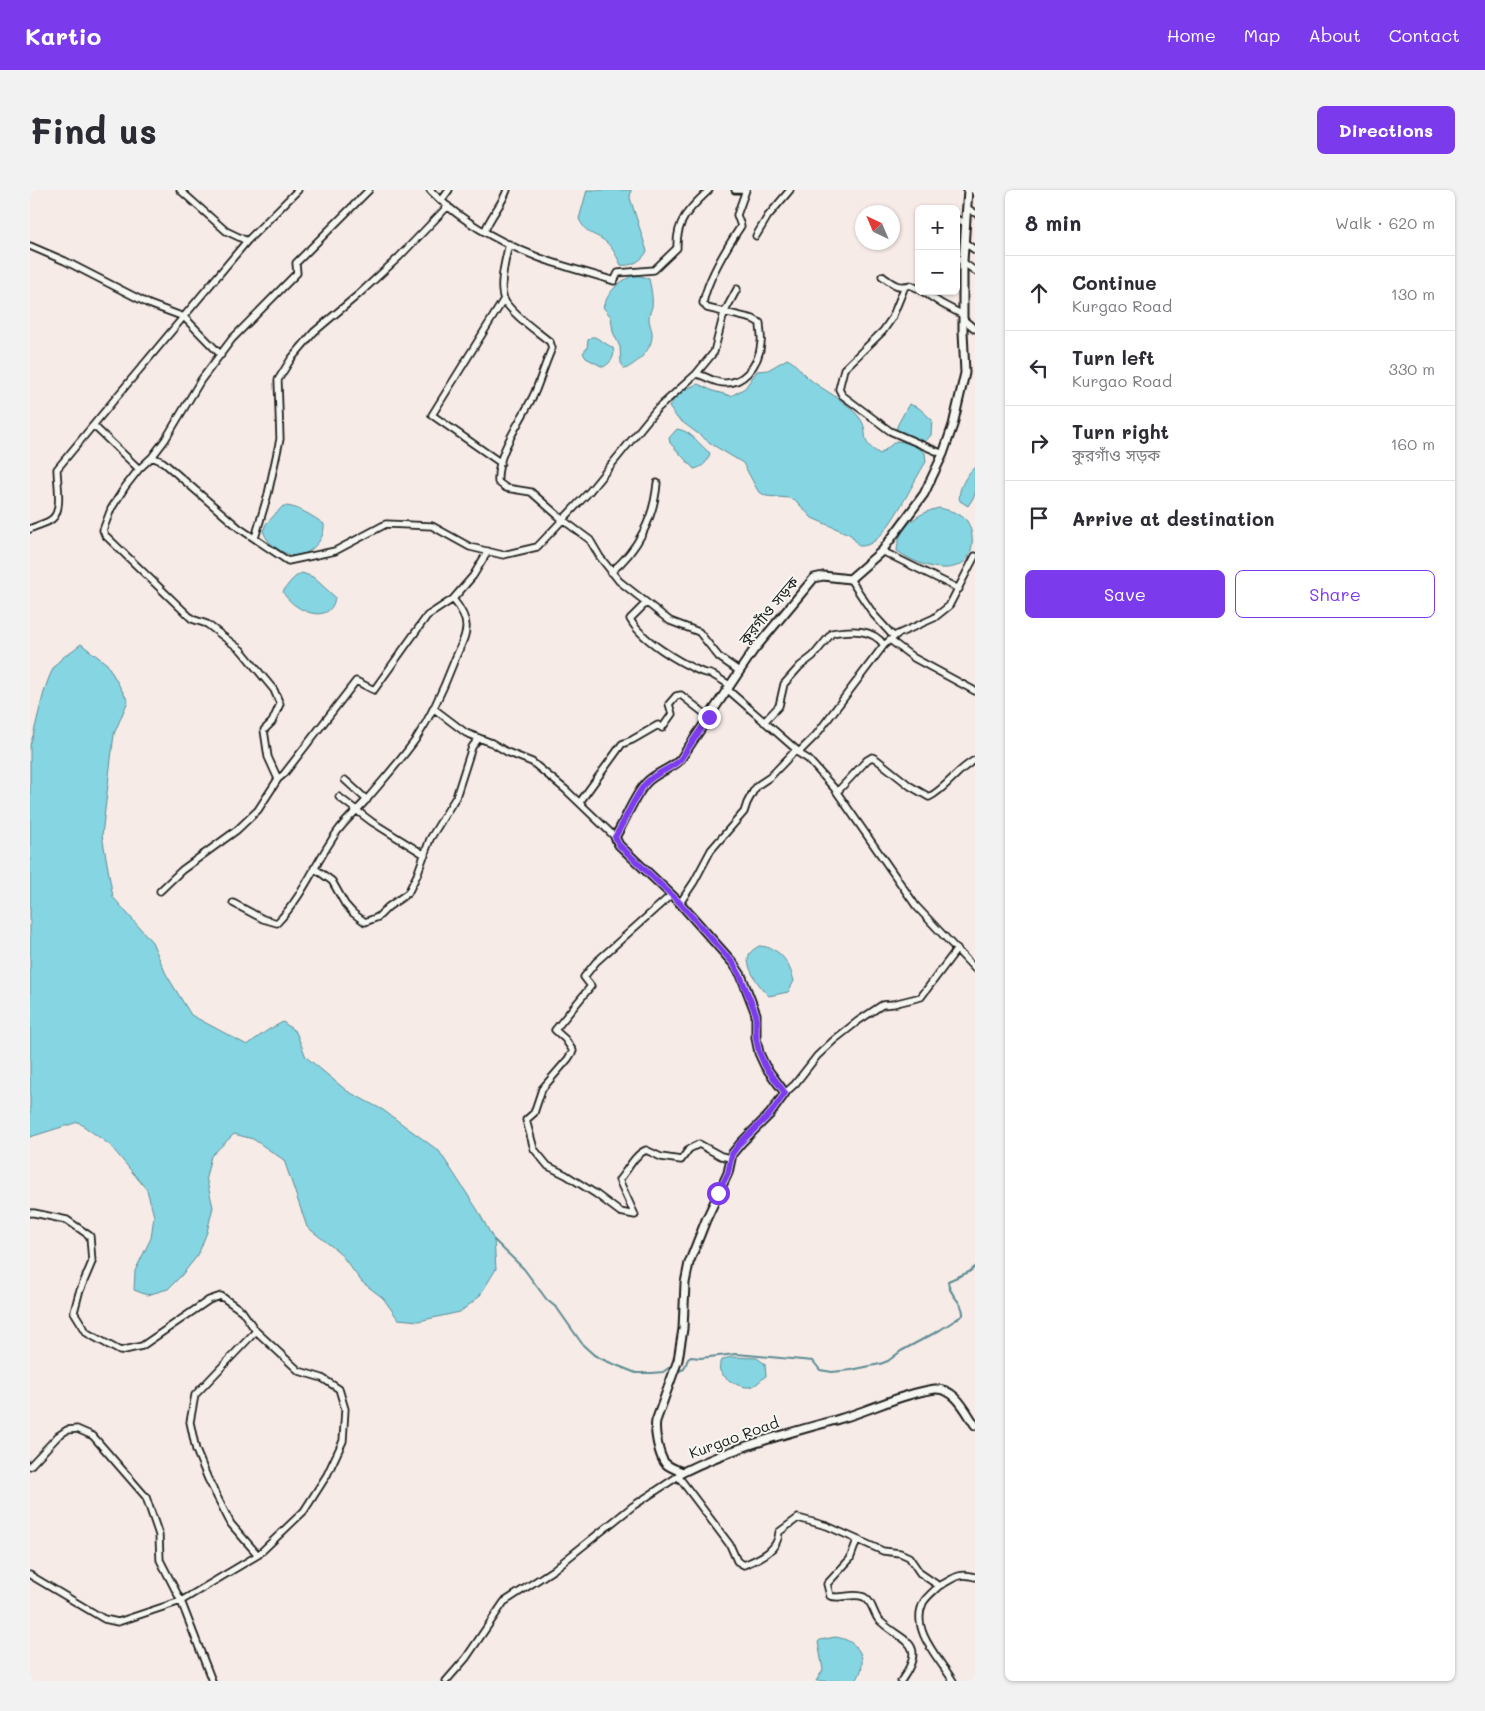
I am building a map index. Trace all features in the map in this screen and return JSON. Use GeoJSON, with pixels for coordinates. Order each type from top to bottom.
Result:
{"type":"FeatureCollection","features":[{"type":"Feature","properties":{"kind":"street"},"geometry":{"type":"LineString","coordinates":[[180,190],[226,232],[247,241]]}},
{"type":"Feature","properties":{"kind":"street"},"geometry":{"type":"LineString","coordinates":[[30,529],[54,517],[59,501],[57,469],[247,241],[298,190]]}},
{"type":"Feature","properties":{"kind":"street"},"geometry":{"type":"LineString","coordinates":[[278,779],[268,757],[264,730],[272,722],[280,704],[274,690],[241,650],[207,624],[192,619],[103,530],[111,509],[139,469],[152,457],[165,440],[201,380],[232,339],[297,273],[296,263],[369,190]]}},
{"type":"Feature","properties":{"kind":"street"},"geometry":{"type":"LineString","coordinates":[[430,190],[440,201],[485,231],[509,244],[541,258],[614,281],[618,273],[654,270],[677,248],[677,236],[686,213],[708,190]]}},
{"type":"Feature","properties":{"kind":"street"},"geometry":{"type":"LineString","coordinates":[[440,201],[449,190]]}},
{"type":"Feature","properties":{"kind":"street"},"geometry":{"type":"LineString","coordinates":[[485,231],[488,220],[507,190]]}},
{"type":"Feature","properties":{"kind":"street"},"geometry":{"type":"LineString","coordinates":[[696,374],[707,376],[718,382],[732,382],[745,377],[758,359],[761,342],[760,323],[753,318],[707,308],[703,303],[712,278],[741,226],[737,215],[744,190],[734,190]]}},
{"type":"Feature","properties":{"kind":"street"},"geometry":{"type":"LineString","coordinates":[[756,236],[768,216],[790,190]]}},
{"type":"Feature","properties":{"kind":"street"},"geometry":{"type":"LineString","coordinates":[[960,256],[964,242],[968,190]]}},
{"type":"Feature","properties":{"kind":"street"},"geometry":{"type":"LineString","coordinates":[[255,538],[268,494],[280,439],[278,380],[291,359],[314,332],[399,257],[448,206]]}},
{"type":"Feature","properties":{"kind":"street"},"geometry":{"type":"LineString","coordinates":[[967,208],[975,213]]}},
{"type":"Feature","properties":{"kind":"street"},"geometry":{"type":"LineString","coordinates":[[960,221],[966,223]]}},
{"type":"Feature","properties":{"kind":"street"},"geometry":{"type":"LineString","coordinates":[[964,242],[975,250]]}},
{"type":"Feature","properties":{"kind":"street"},"geometry":{"type":"LineString","coordinates":[[509,244],[504,266],[502,289],[504,299],[514,311],[550,342],[552,348],[534,393],[506,448],[497,473],[498,482],[506,488],[531,492],[563,520],[590,540],[619,581],[670,622],[699,632],[719,657],[739,671]]}},
{"type":"Feature","properties":{"kind":"street"},"geometry":{"type":"LineString","coordinates":[[30,246],[65,260],[149,304],[184,317],[221,354]]}},
{"type":"Feature","properties":{"kind":"street"},"geometry":{"type":"LineString","coordinates":[[960,260],[975,271]]}},
{"type":"Feature","properties":{"kind":"street"},"geometry":{"type":"LineString","coordinates":[[960,274],[965,373],[953,424],[943,454],[924,494],[882,551],[850,579],[892,638],[914,658],[975,691]]}},
{"type":"Feature","properties":{"kind":"street"},"geometry":{"type":"LineString","coordinates":[[882,276],[896,286],[910,284],[915,287]]}},
{"type":"Feature","properties":{"kind":"street"},"geometry":{"type":"LineString","coordinates":[[905,286],[892,318],[883,331],[844,369],[839,389],[842,395],[890,430],[943,454]]}},
{"type":"Feature","properties":{"kind":"street"},"geometry":{"type":"LineString","coordinates":[[152,457],[163,462],[239,528],[288,561],[335,551],[386,524],[432,526],[470,547],[503,555],[537,547],[589,492],[656,410],[696,374],[714,352],[724,313],[737,289]]}},
{"type":"Feature","properties":{"kind":"street"},"geometry":{"type":"LineString","coordinates":[[928,295],[963,317],[975,329]]}},
{"type":"Feature","properties":{"kind":"street"},"geometry":{"type":"LineString","coordinates":[[501,463],[432,415],[504,299]]}},
{"type":"Feature","properties":{"kind":"street"},"geometry":{"type":"LineString","coordinates":[[94,426],[139,469]]}},
{"type":"Feature","properties":{"kind":"street"},"geometry":{"type":"LineString","coordinates":[[611,572],[630,554],[639,540],[653,511],[657,483]]}},
{"type":"Feature","properties":{"kind":"street"},"geometry":{"type":"LineString","coordinates":[[160,891],[182,870],[236,830],[258,810],[278,779],[284,774],[356,681],[374,690],[427,616],[453,599],[473,576],[488,551]]}},
{"type":"Feature","properties":{"kind":"street"},"geometry":{"type":"LineString","coordinates":[[882,551],[959,589]]}},
{"type":"Feature","properties":{"kind":"street"},"geometry":{"type":"LineString","coordinates":[[680,903],[711,850],[744,812],[758,785],[770,777],[795,751],[798,752],[816,736],[884,645],[907,629],[934,618],[949,606],[975,556]]}},
{"type":"Feature","properties":{"kind":"street","name":"কুরগাঁও সড়ক"},"geometry":{"type":"LineString","coordinates":[[615,837],[647,782],[680,760],[753,651],[814,578],[823,576],[850,579]]}},
{"type":"Feature","properties":{"kind":"street"},"geometry":{"type":"LineString","coordinates":[[233,903],[263,919],[277,923],[292,908],[338,830],[367,800],[416,739],[433,708],[467,632],[463,612],[453,599]]}},
{"type":"Feature","properties":{"kind":"street"},"geometry":{"type":"LineString","coordinates":[[646,603],[630,619],[635,628],[644,638],[669,654],[702,672],[712,674],[808,759],[852,812],[869,841],[916,906],[975,969]]}},
{"type":"Feature","properties":{"kind":"street"},"geometry":{"type":"LineString","coordinates":[[764,722],[779,706],[784,684],[800,666],[813,656],[832,633],[847,630],[868,632],[878,637],[884,645]]}},
{"type":"Feature","properties":{"kind":"street"},"geometry":{"type":"LineString","coordinates":[[580,802],[622,744],[658,725],[662,728],[672,714],[669,704],[676,696],[682,695],[709,717]]}},
{"type":"Feature","properties":{"kind":"street"},"geometry":{"type":"LineString","coordinates":[[433,708],[466,733],[532,762],[580,802],[615,837],[619,845],[680,903],[727,956],[740,975],[756,1014],[756,1038],[759,1052],[765,1066],[785,1093],[795,1084],[817,1056],[858,1021],[882,1005],[921,997],[956,949]]}},
{"type":"Feature","properties":{"kind":"street"},"geometry":{"type":"LineString","coordinates":[[314,868],[332,881],[345,904],[365,922],[378,917],[388,907],[408,893],[430,839],[456,797],[472,747],[480,738]]}},
{"type":"Feature","properties":{"kind":"street"},"geometry":{"type":"LineString","coordinates":[[837,792],[872,757],[910,786],[929,797],[938,792],[963,768],[975,760]]}},
{"type":"Feature","properties":{"kind":"street"},"geometry":{"type":"LineString","coordinates":[[345,780],[367,800]]}},
{"type":"Feature","properties":{"kind":"street"},"geometry":{"type":"LineString","coordinates":[[339,797],[372,822],[425,855]]}},
{"type":"Feature","properties":{"kind":"street"},"geometry":{"type":"LineString","coordinates":[[671,894],[596,962],[584,977],[592,986],[555,1030],[573,1050],[568,1059],[542,1089],[534,1113],[526,1120],[534,1149],[548,1166],[596,1194],[620,1212],[635,1215],[619,1180],[628,1170],[638,1153],[646,1150],[662,1157],[681,1160],[689,1149],[699,1144],[721,1156],[731,1158]]}},
{"type":"Feature","properties":{"kind":"street","name":"Kurgao Road"},"geometry":{"type":"LineString","coordinates":[[785,1093],[770,1114],[740,1143],[731,1158],[728,1173],[689,1263],[685,1283],[683,1329],[678,1360],[654,1430],[664,1463],[681,1474],[732,1450],[840,1419],[888,1401],[927,1390],[942,1389],[948,1392],[964,1408],[975,1425]]}},
{"type":"Feature","properties":{"kind":"street"},"geometry":{"type":"LineString","coordinates":[[30,1214],[34,1213],[67,1220],[90,1236],[92,1262],[79,1293],[74,1312],[87,1333],[120,1351],[142,1346],[209,1300],[221,1296],[242,1311],[256,1331],[299,1371],[322,1378],[338,1389],[345,1409],[344,1441],[327,1475],[304,1511],[258,1555],[181,1601],[118,1622],[104,1619],[30,1575]]}},
{"type":"Feature","properties":{"kind":"street"},"geometry":{"type":"LineString","coordinates":[[256,1331],[195,1395],[190,1422],[196,1450],[230,1524],[258,1555]]}},
{"type":"Feature","properties":{"kind":"street"},"geometry":{"type":"LineString","coordinates":[[30,1466],[49,1444],[67,1430],[77,1429],[93,1436],[146,1497],[159,1535],[160,1560],[181,1601],[212,1681]]}},
{"type":"Feature","properties":{"kind":"street"},"geometry":{"type":"LineString","coordinates":[[446,1681],[466,1658],[504,1602],[553,1570],[633,1506],[681,1474],[730,1545],[737,1561],[744,1565],[768,1554],[779,1542],[779,1532],[798,1518],[827,1526],[883,1551],[900,1553],[909,1557],[920,1573],[939,1586]]}},
{"type":"Feature","properties":{"kind":"street"},"geometry":{"type":"LineString","coordinates":[[857,1540],[850,1559],[827,1584],[830,1596],[837,1598],[851,1594],[866,1598],[872,1605],[874,1614],[885,1626],[908,1640],[912,1647],[911,1660],[900,1681]]}},
{"type":"Feature","properties":{"kind":"street"},"geometry":{"type":"LineString","coordinates":[[953,1681],[923,1632],[919,1616],[923,1602],[939,1586],[955,1576],[975,1577]]}},
{"type":"Feature","properties":{"kind":"water"},"geometry":{"type":"Polygon","coordinates":[[[587,190],[631,190],[630,198],[647,251],[640,260],[633,264],[621,265],[608,244],[585,229],[579,219],[587,190]]]}},
{"type":"Feature","properties":{"kind":"water"},"geometry":{"type":"Polygon","coordinates":[[[632,276],[641,276],[649,279],[652,307],[649,318],[652,337],[649,347],[642,356],[625,369],[621,363],[620,347],[613,332],[611,317],[603,307],[614,288],[632,276]]]}},
{"type":"Feature","properties":{"kind":"water"},"geometry":{"type":"Polygon","coordinates":[[[591,337],[595,337],[613,348],[614,354],[612,359],[603,367],[586,358],[583,353],[591,337]]]}},
{"type":"Feature","properties":{"kind":"water"},"geometry":{"type":"Polygon","coordinates":[[[787,359],[813,382],[841,400],[859,417],[863,423],[868,445],[880,454],[896,441],[911,444],[925,453],[926,462],[900,508],[883,532],[867,545],[859,546],[851,535],[812,518],[796,501],[789,498],[766,496],[758,491],[743,463],[713,445],[677,418],[669,407],[681,393],[698,384],[731,396],[745,388],[757,371],[768,370],[787,359]]]}},
{"type":"Feature","properties":{"kind":"water"},"geometry":{"type":"Polygon","coordinates":[[[909,404],[919,408],[932,420],[931,435],[924,443],[896,430],[909,404]]]}},
{"type":"Feature","properties":{"kind":"water"},"geometry":{"type":"Polygon","coordinates":[[[677,429],[687,432],[710,453],[702,466],[694,469],[670,443],[669,438],[677,429]]]}},
{"type":"Feature","properties":{"kind":"water"},"geometry":{"type":"Polygon","coordinates":[[[975,467],[975,495],[968,506],[960,501],[959,497],[966,478],[975,467]]]}},
{"type":"Feature","properties":{"kind":"water"},"geometry":{"type":"Polygon","coordinates":[[[283,506],[299,509],[324,524],[324,530],[317,544],[309,552],[299,557],[277,549],[263,531],[266,524],[283,506]]]}},
{"type":"Feature","properties":{"kind":"water"},"geometry":{"type":"Polygon","coordinates":[[[939,508],[961,516],[970,526],[971,551],[964,562],[952,567],[927,566],[897,551],[901,535],[910,522],[923,513],[939,508]]]}},
{"type":"Feature","properties":{"kind":"water"},"geometry":{"type":"Polygon","coordinates":[[[302,573],[313,577],[335,597],[332,606],[326,612],[319,614],[302,610],[294,605],[283,592],[291,581],[302,573]]]}},
{"type":"Feature","properties":{"kind":"water"},"geometry":{"type":"Polygon","coordinates":[[[81,644],[107,664],[128,701],[114,734],[102,835],[113,897],[152,942],[166,974],[191,1015],[247,1045],[283,1022],[296,1032],[306,1057],[347,1091],[383,1110],[439,1151],[477,1209],[494,1240],[496,1269],[479,1297],[460,1312],[419,1321],[398,1319],[383,1298],[362,1282],[339,1252],[307,1227],[284,1160],[253,1139],[234,1134],[211,1156],[206,1177],[213,1207],[207,1232],[198,1255],[168,1289],[147,1295],[134,1290],[135,1271],[151,1238],[154,1216],[147,1190],[110,1145],[78,1122],[30,1137],[30,745],[49,677],[59,661],[81,644]]]}},
{"type":"Feature","properties":{"kind":"water"},"geometry":{"type":"Polygon","coordinates":[[[759,946],[773,949],[786,962],[794,981],[788,992],[769,996],[757,982],[750,970],[748,958],[751,952],[759,946]]]}},
{"type":"Feature","properties":{"kind":"water"},"geometry":{"type":"Polygon","coordinates":[[[731,1357],[757,1358],[765,1364],[766,1376],[749,1387],[733,1382],[720,1371],[720,1362],[731,1357]]]}},
{"type":"Feature","properties":{"kind":"water"},"geometry":{"type":"Polygon","coordinates":[[[835,1637],[850,1642],[860,1652],[862,1666],[856,1681],[816,1681],[823,1670],[818,1642],[835,1637]]]}},
{"type":"Feature","properties":{"kind":"waterway"},"geometry":{"type":"LineString","coordinates":[[494,1240],[524,1269],[547,1300],[557,1308],[583,1345],[594,1355],[636,1373],[663,1372],[670,1367]]}},
{"type":"Feature","properties":{"kind":"waterway"},"geometry":{"type":"LineString","coordinates":[[679,1371],[684,1369],[688,1359],[691,1357],[700,1358],[736,1354],[813,1361],[820,1370],[832,1372],[880,1364],[963,1315],[963,1310],[950,1290],[948,1281],[969,1272],[975,1267]]}},
{"type":"Feature","properties":{"kind":"route"},"geometry":{"type":"LineString","coordinates":[[709,717],[680,760],[647,782],[615,837],[619,845],[679,902],[733,963],[756,1014],[756,1038],[759,1052],[765,1066],[785,1093],[770,1114],[740,1143],[732,1154],[728,1173],[718,1193]]}}]}
